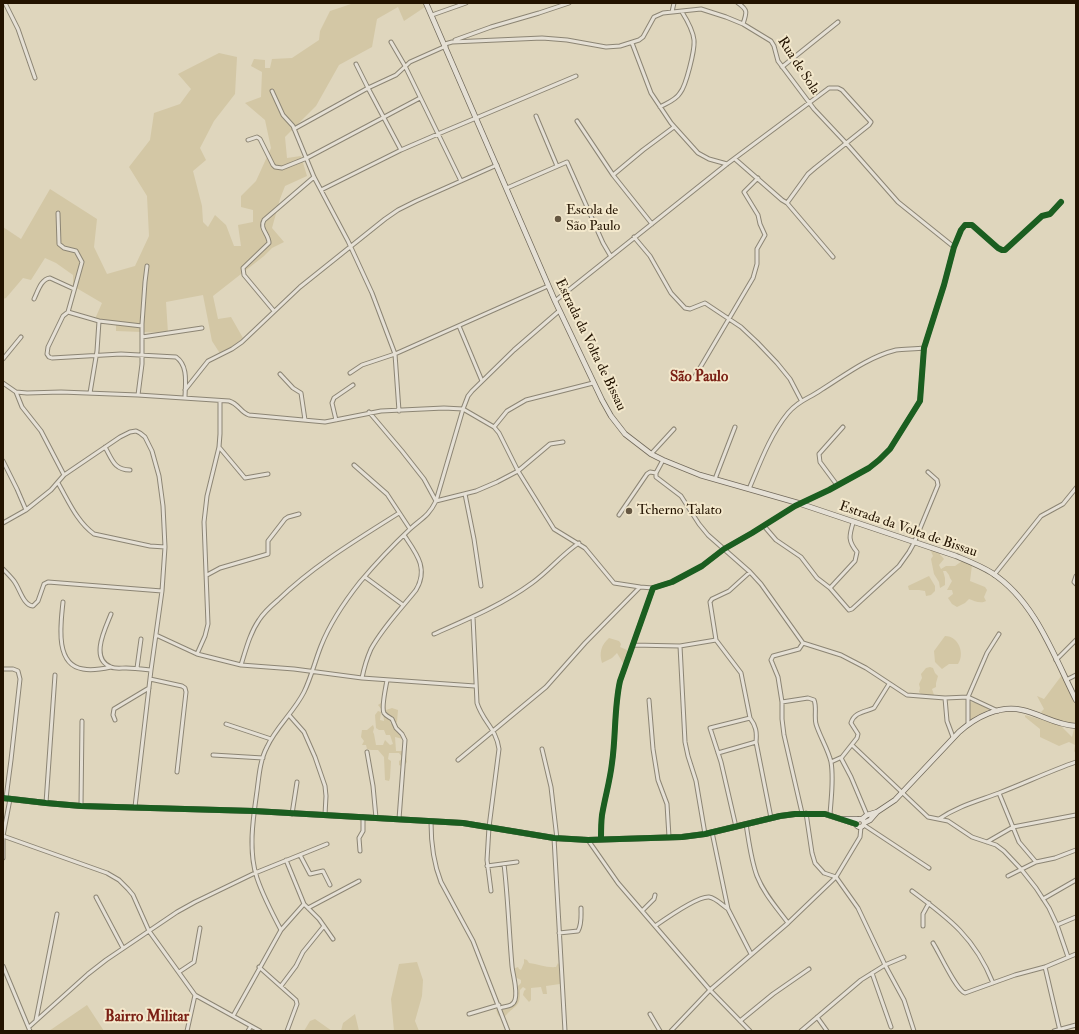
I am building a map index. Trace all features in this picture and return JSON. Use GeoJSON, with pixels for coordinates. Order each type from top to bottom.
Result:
{"type":"FeatureCollection","features":[{"type":"Feature","properties":{"kind":"street"},"geometry":{"type":"LineString","coordinates":[[5,3],[18,29],[35,78]]}},
{"type":"Feature","properties":{"kind":"street","name":"Estrada da Volta de Bissau"},"geometry":{"type":"LineString","coordinates":[[426,3],[559,311],[593,383],[617,425],[637,444],[651,454],[664,460],[714,479],[798,504],[956,556],[977,565],[994,575],[1016,594],[1029,611],[1076,700]]}},
{"type":"Feature","properties":{"kind":"street"},"geometry":{"type":"LineString","coordinates":[[432,15],[466,3]]}},
{"type":"Feature","properties":{"kind":"street"},"geometry":{"type":"LineString","coordinates":[[452,42],[491,27],[569,3]]}},
{"type":"Feature","properties":{"kind":"street"},"geometry":{"type":"LineString","coordinates":[[672,12],[674,3]]}},
{"type":"Feature","properties":{"kind":"street"},"geometry":{"type":"LineString","coordinates":[[738,3],[746,10],[743,24]]}},
{"type":"Feature","properties":{"kind":"street","name":"Rua de Sola"},"geometry":{"type":"LineString","coordinates":[[294,129],[368,88],[396,75],[401,72],[410,62],[452,42],[550,38],[614,47],[632,43],[643,37],[654,17],[663,13],[701,9],[743,24],[771,41],[774,46],[776,57],[808,103],[846,143],[898,202],[954,246]]}},
{"type":"Feature","properties":{"kind":"street"},"geometry":{"type":"LineString","coordinates":[[660,107],[677,97],[682,91],[694,50],[693,34],[682,12]]}},
{"type":"Feature","properties":{"kind":"street"},"geometry":{"type":"LineString","coordinates":[[782,67],[838,22]]}},
{"type":"Feature","properties":{"kind":"street"},"geometry":{"type":"LineString","coordinates":[[391,42],[405,66],[461,181]]}},
{"type":"Feature","properties":{"kind":"street"},"geometry":{"type":"LineString","coordinates":[[632,43],[648,87],[674,127],[698,153],[709,159],[727,164]]}},
{"type":"Feature","properties":{"kind":"street"},"geometry":{"type":"LineString","coordinates":[[356,64],[401,150]]}},
{"type":"Feature","properties":{"kind":"street"},"geometry":{"type":"LineString","coordinates":[[321,190],[401,150],[576,76]]}},
{"type":"Feature","properties":{"kind":"street"},"geometry":{"type":"LineString","coordinates":[[555,301],[727,164],[808,103],[829,88],[833,87],[842,90],[871,122],[812,171],[787,203]]}},
{"type":"Feature","properties":{"kind":"street"},"geometry":{"type":"LineString","coordinates":[[272,91],[282,112],[294,129],[314,177],[350,246],[372,293],[395,354],[399,411]]}},
{"type":"Feature","properties":{"kind":"street"},"geometry":{"type":"LineString","coordinates":[[248,140],[260,139],[273,165],[275,167],[282,168],[306,158],[420,98]]}},
{"type":"Feature","properties":{"kind":"street"},"geometry":{"type":"LineString","coordinates":[[536,116],[557,166]]}},
{"type":"Feature","properties":{"kind":"street"},"geometry":{"type":"LineString","coordinates":[[577,121],[613,175],[652,224]]}},
{"type":"Feature","properties":{"kind":"street"},"geometry":{"type":"LineString","coordinates":[[613,175],[674,127]]}},
{"type":"Feature","properties":{"kind":"street"},"geometry":{"type":"LineString","coordinates":[[735,158],[787,203],[833,257]]}},
{"type":"Feature","properties":{"kind":"street"},"geometry":{"type":"LineString","coordinates":[[507,188],[567,162],[610,256]]}},
{"type":"Feature","properties":{"kind":"street"},"geometry":{"type":"LineString","coordinates":[[185,390],[208,361],[232,349],[242,342],[300,287],[372,228],[398,210],[497,165]]}},
{"type":"Feature","properties":{"kind":"street"},"geometry":{"type":"LineString","coordinates":[[274,311],[244,275],[243,268],[269,243],[262,224],[264,220],[314,177]]}},
{"type":"Feature","properties":{"kind":"street"},"geometry":{"type":"LineString","coordinates":[[694,378],[753,278],[757,264],[756,249],[765,235],[758,215],[744,192],[758,178]]}},
{"type":"Feature","properties":{"kind":"street"},"geometry":{"type":"LineString","coordinates":[[3,383],[16,392],[27,393],[90,393],[220,401],[238,405],[245,414],[249,416],[325,422],[369,412],[444,408],[463,409],[494,427],[504,441],[518,471],[550,525],[554,529],[579,543],[597,561],[614,583],[653,588],[672,582],[702,566],[724,549],[798,504],[869,468],[879,460],[890,449],[920,401],[924,348],[944,285],[954,246],[961,230],[965,225],[972,225],[998,248],[1005,250],[1042,216],[1050,214],[1061,202]]}},
{"type":"Feature","properties":{"kind":"street"},"geometry":{"type":"LineString","coordinates":[[58,213],[59,244],[64,248],[76,251],[82,262],[68,312],[63,316],[48,347],[47,354],[52,358],[143,354],[172,356],[180,360],[185,370],[185,398]]}},
{"type":"Feature","properties":{"kind":"street"},"geometry":{"type":"LineString","coordinates":[[634,237],[650,256],[671,293],[685,308],[690,309],[705,304],[728,319],[757,342],[777,363],[790,379],[802,400]]}},
{"type":"Feature","properties":{"kind":"street"},"geometry":{"type":"LineString","coordinates":[[138,395],[143,354],[142,326],[145,282],[148,266]]}},
{"type":"Feature","properties":{"kind":"street"},"geometry":{"type":"LineString","coordinates":[[34,299],[43,280],[47,278],[74,289]]}},
{"type":"Feature","properties":{"kind":"street"},"geometry":{"type":"LineString","coordinates":[[350,373],[362,364],[395,354],[548,286]]}},
{"type":"Feature","properties":{"kind":"street"},"geometry":{"type":"LineString","coordinates":[[281,930],[267,903],[256,873],[252,845],[254,811],[263,758],[271,740],[305,691],[328,631],[350,596],[380,558],[410,529],[427,516],[436,501],[468,396],[514,350],[559,311]]}},
{"type":"Feature","properties":{"kind":"street"},"geometry":{"type":"LineString","coordinates":[[68,312],[99,321],[142,326]]}},
{"type":"Feature","properties":{"kind":"street"},"geometry":{"type":"LineString","coordinates":[[90,393],[97,355],[99,321]]}},
{"type":"Feature","properties":{"kind":"street"},"geometry":{"type":"LineString","coordinates":[[459,326],[482,381]]}},
{"type":"Feature","properties":{"kind":"street"},"geometry":{"type":"LineString","coordinates":[[142,337],[202,328]]}},
{"type":"Feature","properties":{"kind":"street"},"geometry":{"type":"LineString","coordinates":[[3,360],[21,337]]}},
{"type":"Feature","properties":{"kind":"street"},"geometry":{"type":"LineString","coordinates":[[749,489],[760,461],[774,434],[790,411],[802,400],[817,393],[858,366],[881,354],[898,350],[924,348]]}},
{"type":"Feature","properties":{"kind":"street"},"geometry":{"type":"LineString","coordinates":[[280,374],[302,395],[305,420]]}},
{"type":"Feature","properties":{"kind":"street"},"geometry":{"type":"LineString","coordinates":[[494,427],[508,411],[526,400],[593,383]]}},
{"type":"Feature","properties":{"kind":"street"},"geometry":{"type":"LineString","coordinates":[[336,420],[332,403],[334,398],[353,385]]}},
{"type":"Feature","properties":{"kind":"street"},"geometry":{"type":"LineString","coordinates":[[16,392],[22,407],[41,431],[64,475]]}},
{"type":"Feature","properties":{"kind":"street"},"geometry":{"type":"LineString","coordinates":[[197,654],[207,630],[205,508],[219,447],[220,401]]}},
{"type":"Feature","properties":{"kind":"street"},"geometry":{"type":"LineString","coordinates":[[369,412],[424,479],[436,501]]}},
{"type":"Feature","properties":{"kind":"street"},"geometry":{"type":"LineString","coordinates":[[714,479],[735,427]]}},
{"type":"Feature","properties":{"kind":"street"},"geometry":{"type":"LineString","coordinates":[[837,485],[820,462],[818,454],[843,427]]}},
{"type":"Feature","properties":{"kind":"street"},"geometry":{"type":"LineString","coordinates":[[651,454],[674,429]]}},
{"type":"Feature","properties":{"kind":"street"},"geometry":{"type":"LineString","coordinates":[[3,523],[26,510],[42,498],[64,475],[105,446],[130,432],[140,432],[145,437],[152,451],[159,476],[164,506],[165,547],[162,591],[135,807]]}},
{"type":"Feature","properties":{"kind":"street"},"geometry":{"type":"LineString","coordinates":[[436,501],[486,487],[518,471],[550,444],[563,442]]}},
{"type":"Feature","properties":{"kind":"street"},"geometry":{"type":"LineString","coordinates":[[105,446],[116,466],[123,470],[130,470]]}},
{"type":"Feature","properties":{"kind":"street"},"geometry":{"type":"LineString","coordinates":[[219,447],[245,478],[268,474]]}},
{"type":"Feature","properties":{"kind":"street"},"geometry":{"type":"LineString","coordinates":[[664,460],[656,472],[656,477],[681,496],[708,535],[750,572],[761,584],[802,640],[803,644]]}},
{"type":"Feature","properties":{"kind":"street"},"geometry":{"type":"LineString","coordinates":[[3,461],[26,510]]}},
{"type":"Feature","properties":{"kind":"street"},"geometry":{"type":"LineString","coordinates":[[354,465],[383,490],[410,529]]}},
{"type":"Feature","properties":{"kind":"street"},"geometry":{"type":"LineString","coordinates":[[619,515],[647,474],[650,472],[656,472]]}},
{"type":"Feature","properties":{"kind":"street"},"geometry":{"type":"LineString","coordinates":[[764,526],[776,540],[800,556],[817,578],[830,588],[849,610],[852,609],[899,566],[914,543],[938,485],[937,480],[928,472]]}},
{"type":"Feature","properties":{"kind":"street"},"geometry":{"type":"LineString","coordinates":[[58,483],[80,520],[89,531],[94,534],[150,546],[165,547]]}},
{"type":"Feature","properties":{"kind":"street"},"geometry":{"type":"LineString","coordinates":[[994,575],[1041,516],[1063,504],[1076,488]]}},
{"type":"Feature","properties":{"kind":"street"},"geometry":{"type":"LineString","coordinates":[[465,494],[482,586]]}},
{"type":"Feature","properties":{"kind":"street"},"geometry":{"type":"LineString","coordinates":[[241,665],[254,627],[265,612],[303,578],[399,513]]}},
{"type":"Feature","properties":{"kind":"street"},"geometry":{"type":"LineString","coordinates":[[207,575],[220,568],[268,554],[268,541],[284,519],[288,516],[299,514]]}},
{"type":"Feature","properties":{"kind":"street"},"geometry":{"type":"LineString","coordinates":[[830,588],[855,560],[857,552],[851,545],[850,540],[853,523]]}},
{"type":"Feature","properties":{"kind":"street"},"geometry":{"type":"LineString","coordinates":[[362,678],[371,649],[388,624],[418,586],[422,569],[420,562],[404,535]]}},
{"type":"Feature","properties":{"kind":"street"},"geometry":{"type":"LineString","coordinates":[[434,634],[498,605],[534,582],[557,560],[579,543]]}},
{"type":"Feature","properties":{"kind":"street"},"geometry":{"type":"LineString","coordinates":[[3,569],[15,582],[29,606],[33,606],[38,601],[44,584],[48,582],[162,591]]}},
{"type":"Feature","properties":{"kind":"street"},"geometry":{"type":"LineString","coordinates":[[750,572],[729,590],[712,599],[710,602],[716,640],[741,673],[750,718],[757,731],[756,742],[771,818]]}},
{"type":"Feature","properties":{"kind":"street"},"geometry":{"type":"LineString","coordinates":[[1076,576],[1074,582],[1076,584]]}},
{"type":"Feature","properties":{"kind":"street"},"geometry":{"type":"LineString","coordinates":[[365,577],[403,605]]}},
{"type":"Feature","properties":{"kind":"street"},"geometry":{"type":"LineString","coordinates":[[458,760],[552,681],[585,643],[640,587]]}},
{"type":"Feature","properties":{"kind":"street"},"geometry":{"type":"LineString","coordinates":[[601,839],[602,813],[613,759],[615,710],[618,693],[653,588]]}},
{"type":"Feature","properties":{"kind":"street"},"geometry":{"type":"LineString","coordinates":[[63,602],[60,626],[61,642],[65,655],[70,663],[82,669],[93,670],[111,667],[151,670]]}},
{"type":"Feature","properties":{"kind":"street"},"geometry":{"type":"LineString","coordinates":[[111,614],[100,646],[101,657],[106,664],[111,667]]}},
{"type":"Feature","properties":{"kind":"street"},"geometry":{"type":"LineString","coordinates":[[473,617],[476,686],[479,708],[494,730],[499,749],[489,827],[487,866],[491,891]]}},
{"type":"Feature","properties":{"kind":"street"},"geometry":{"type":"LineString","coordinates":[[968,723],[968,697],[987,652],[999,634]]}},
{"type":"Feature","properties":{"kind":"street"},"geometry":{"type":"LineString","coordinates":[[156,635],[197,654],[241,665],[282,667],[362,678],[476,686]]}},
{"type":"Feature","properties":{"kind":"street"},"geometry":{"type":"LineString","coordinates":[[137,668],[141,639]]}},
{"type":"Feature","properties":{"kind":"street"},"geometry":{"type":"LineString","coordinates":[[633,645],[680,646],[716,640]]}},
{"type":"Feature","properties":{"kind":"street"},"geometry":{"type":"LineString","coordinates":[[1056,660],[1076,640]]}},
{"type":"Feature","properties":{"kind":"street"},"geometry":{"type":"LineString","coordinates":[[803,644],[841,655],[866,668],[907,695],[945,698],[968,697],[998,711]]}},
{"type":"Feature","properties":{"kind":"street"},"geometry":{"type":"LineString","coordinates":[[803,644],[799,649],[773,656],[772,664],[778,677],[782,702],[784,735],[804,813],[812,853],[815,863],[827,876],[836,877],[863,916],[885,965],[904,1000],[914,1031]]}},
{"type":"Feature","properties":{"kind":"street"},"geometry":{"type":"LineString","coordinates":[[680,646],[685,742],[696,781],[705,834]]}},
{"type":"Feature","properties":{"kind":"street"},"geometry":{"type":"LineString","coordinates":[[3,669],[18,671],[20,679],[6,798],[3,857]]}},
{"type":"Feature","properties":{"kind":"street"},"geometry":{"type":"LineString","coordinates":[[46,803],[55,675]]}},
{"type":"Feature","properties":{"kind":"street"},"geometry":{"type":"LineString","coordinates":[[1066,680],[1076,675]]}},
{"type":"Feature","properties":{"kind":"street"},"geometry":{"type":"LineString","coordinates":[[150,679],[185,688],[186,692],[177,772]]}},
{"type":"Feature","properties":{"kind":"street"},"geometry":{"type":"LineString","coordinates":[[387,680],[384,713],[392,719],[396,728],[405,740],[399,819]]}},
{"type":"Feature","properties":{"kind":"street"},"geometry":{"type":"LineString","coordinates":[[831,762],[841,758],[857,738],[858,734],[851,723],[852,720],[858,713],[874,708],[889,684]]}},
{"type":"Feature","properties":{"kind":"street"},"geometry":{"type":"LineString","coordinates":[[115,720],[113,715],[114,709],[149,688]]}},
{"type":"Feature","properties":{"kind":"street"},"geometry":{"type":"LineString","coordinates":[[782,702],[808,698],[814,700],[816,703],[815,716],[818,729],[831,762],[830,815]]}},
{"type":"Feature","properties":{"kind":"street"},"geometry":{"type":"LineString","coordinates":[[945,698],[947,721],[953,737]]}},
{"type":"Feature","properties":{"kind":"street"},"geometry":{"type":"LineString","coordinates":[[649,700],[654,754],[658,780],[667,804],[669,837]]}},
{"type":"Feature","properties":{"kind":"street"},"geometry":{"type":"LineString","coordinates":[[671,1031],[710,990],[788,923],[836,877],[861,834],[861,823],[867,815],[877,812],[891,804],[953,737],[968,723],[984,715],[1013,709],[1022,710],[1052,722],[1076,726]]}},
{"type":"Feature","properties":{"kind":"street"},"geometry":{"type":"LineString","coordinates":[[289,715],[306,735],[316,757],[325,786],[325,815]]}},
{"type":"Feature","properties":{"kind":"street"},"geometry":{"type":"LineString","coordinates":[[736,827],[718,753],[710,728],[750,718]]}},
{"type":"Feature","properties":{"kind":"street"},"geometry":{"type":"LineString","coordinates":[[81,806],[82,721]]}},
{"type":"Feature","properties":{"kind":"street"},"geometry":{"type":"LineString","coordinates":[[226,724],[271,740]]}},
{"type":"Feature","properties":{"kind":"street"},"geometry":{"type":"LineString","coordinates":[[718,753],[756,742]]}},
{"type":"Feature","properties":{"kind":"street"},"geometry":{"type":"LineString","coordinates":[[852,745],[928,817],[948,821],[972,837],[1000,848],[1021,869],[1050,908],[1068,957]]}},
{"type":"Feature","properties":{"kind":"street"},"geometry":{"type":"LineString","coordinates":[[542,749],[551,787],[565,1031]]}},
{"type":"Feature","properties":{"kind":"street"},"geometry":{"type":"LineString","coordinates":[[367,752],[373,786],[376,818]]}},
{"type":"Feature","properties":{"kind":"street"},"geometry":{"type":"LineString","coordinates":[[213,755],[263,758]]}},
{"type":"Feature","properties":{"kind":"street"},"geometry":{"type":"LineString","coordinates":[[841,758],[867,815]]}},
{"type":"Feature","properties":{"kind":"street"},"geometry":{"type":"LineString","coordinates":[[939,819],[958,808],[1076,762]]}},
{"type":"Feature","properties":{"kind":"street"},"geometry":{"type":"LineString","coordinates":[[292,814],[297,782]]}},
{"type":"Feature","properties":{"kind":"street"},"geometry":{"type":"LineString","coordinates":[[999,793],[1021,846],[1036,862]]}},
{"type":"Feature","properties":{"kind":"street"},"geometry":{"type":"LineString","coordinates":[[6,798],[81,806],[254,811],[463,823],[555,838],[588,840],[705,834],[771,818],[804,813],[830,815],[861,823],[929,868]]}},
{"type":"Feature","properties":{"kind":"street"},"geometry":{"type":"LineString","coordinates":[[861,823],[870,820],[877,812]]}},
{"type":"Feature","properties":{"kind":"street"},"geometry":{"type":"LineString","coordinates":[[987,842],[1013,827],[1076,815]]}},
{"type":"Feature","properties":{"kind":"street"},"geometry":{"type":"LineString","coordinates":[[360,851],[359,836],[363,831],[363,817]]}},
{"type":"Feature","properties":{"kind":"street"},"geometry":{"type":"LineString","coordinates":[[430,822],[432,847],[437,873],[472,941],[508,1031]]}},
{"type":"Feature","properties":{"kind":"street"},"geometry":{"type":"LineString","coordinates":[[746,824],[757,876],[761,886],[788,923]]}},
{"type":"Feature","properties":{"kind":"street"},"geometry":{"type":"LineString","coordinates":[[712,832],[728,909],[751,954]]}},
{"type":"Feature","properties":{"kind":"street"},"geometry":{"type":"LineString","coordinates":[[3,836],[113,876],[124,884],[133,895],[149,931],[195,995],[260,1031]]}},
{"type":"Feature","properties":{"kind":"street"},"geometry":{"type":"LineString","coordinates":[[588,840],[610,874],[710,990],[750,1031]]}},
{"type":"Feature","properties":{"kind":"street"},"geometry":{"type":"LineString","coordinates":[[3,966],[29,1029],[88,974],[123,948],[195,902],[256,873],[327,844]]}},
{"type":"Feature","properties":{"kind":"street"},"geometry":{"type":"LineString","coordinates":[[1008,876],[1036,862],[1055,858],[1076,850]]}},
{"type":"Feature","properties":{"kind":"street"},"geometry":{"type":"LineString","coordinates":[[300,855],[310,874],[323,871],[330,885]]}},
{"type":"Feature","properties":{"kind":"street"},"geometry":{"type":"LineString","coordinates":[[286,860],[304,904],[324,926],[333,939]]}},
{"type":"Feature","properties":{"kind":"street"},"geometry":{"type":"LineString","coordinates":[[487,866],[517,862]]}},
{"type":"Feature","properties":{"kind":"street"},"geometry":{"type":"LineString","coordinates":[[469,1014],[499,1006],[512,1005],[515,1002],[516,995],[512,967],[508,892],[504,864]]}},
{"type":"Feature","properties":{"kind":"street"},"geometry":{"type":"LineString","coordinates":[[1043,899],[1076,880]]}},
{"type":"Feature","properties":{"kind":"street"},"geometry":{"type":"LineString","coordinates":[[308,908],[359,881]]}},
{"type":"Feature","properties":{"kind":"street"},"geometry":{"type":"LineString","coordinates":[[912,891],[946,916],[975,947],[982,958],[993,983]]}},
{"type":"Feature","properties":{"kind":"street"},"geometry":{"type":"LineString","coordinates":[[642,911],[654,899],[655,895]]}},
{"type":"Feature","properties":{"kind":"street"},"geometry":{"type":"LineString","coordinates":[[96,897],[123,948]]}},
{"type":"Feature","properties":{"kind":"street"},"geometry":{"type":"LineString","coordinates":[[655,926],[675,912],[706,897],[713,899],[728,909]]}},
{"type":"Feature","properties":{"kind":"street"},"geometry":{"type":"LineString","coordinates":[[923,926],[923,914],[929,903]]}},
{"type":"Feature","properties":{"kind":"street"},"geometry":{"type":"LineString","coordinates":[[232,1016],[281,930],[304,904]]}},
{"type":"Feature","properties":{"kind":"street"},"geometry":{"type":"LineString","coordinates":[[559,933],[578,931],[581,920],[581,908]]}},
{"type":"Feature","properties":{"kind":"street"},"geometry":{"type":"LineString","coordinates":[[36,1021],[57,914]]}},
{"type":"Feature","properties":{"kind":"street"},"geometry":{"type":"LineString","coordinates":[[1057,925],[1076,917]]}},
{"type":"Feature","properties":{"kind":"street"},"geometry":{"type":"LineString","coordinates":[[280,986],[296,966],[303,952],[324,926]]}},
{"type":"Feature","properties":{"kind":"street"},"geometry":{"type":"LineString","coordinates":[[179,972],[194,962],[200,928]]}},
{"type":"Feature","properties":{"kind":"street"},"geometry":{"type":"LineString","coordinates":[[933,943],[955,983],[963,993],[1015,975],[1044,967],[1076,954]]}},
{"type":"Feature","properties":{"kind":"street"},"geometry":{"type":"LineString","coordinates":[[801,1031],[848,990],[885,965],[904,957]]}},
{"type":"Feature","properties":{"kind":"street"},"geometry":{"type":"LineString","coordinates":[[260,967],[294,998],[296,1002],[287,1031]]}},
{"type":"Feature","properties":{"kind":"street"},"geometry":{"type":"LineString","coordinates":[[1044,967],[1060,1030]]}},
{"type":"Feature","properties":{"kind":"street"},"geometry":{"type":"LineString","coordinates":[[740,1021],[773,994],[809,969]]}},
{"type":"Feature","properties":{"kind":"street"},"geometry":{"type":"LineString","coordinates":[[872,973],[891,1027]]}},
{"type":"Feature","properties":{"kind":"street"},"geometry":{"type":"LineString","coordinates":[[187,1031],[195,995]]}},
{"type":"Feature","properties":{"kind":"street"},"geometry":{"type":"LineString","coordinates":[[650,1014],[660,1031]]}},
{"type":"Feature","properties":{"kind":"street"},"geometry":{"type":"LineString","coordinates":[[817,1017],[827,1031]]}},
{"type":"Feature","properties":{"kind":"street"},"geometry":{"type":"LineString","coordinates":[[1054,1031],[1076,1025]]}},
{"type":"Feature","properties":{"kind":"street"},"geometry":{"type":"LineString","coordinates":[[248,1031],[251,1026]]}},
{"type":"Feature","properties":{"kind":"shaded area"},"geometry":{"type":"Polygon","coordinates":[[[354,3],[424,3],[425,7],[404,21],[398,7],[377,19],[372,47],[339,65],[316,106],[285,137],[287,158],[301,156],[307,176],[285,186],[280,199],[272,228],[284,242],[272,248],[213,296],[218,319],[231,317],[243,338],[221,355],[212,341],[203,295],[166,302],[168,333],[116,331],[116,322],[95,319],[102,303],[73,286],[73,275],[56,263],[45,258],[31,280],[23,278],[6,298],[3,299],[3,227],[21,239],[50,189],[97,219],[94,247],[107,274],[135,266],[149,236],[147,196],[129,167],[150,140],[154,113],[180,104],[191,89],[178,74],[219,53],[237,57],[235,94],[214,121],[200,148],[206,160],[193,171],[202,206],[203,222],[208,227],[215,215],[226,225],[234,246],[241,246],[238,225],[253,222],[253,210],[241,207],[241,196],[256,181],[271,148],[265,120],[245,103],[261,97],[262,72],[251,66],[254,59],[265,60],[265,68],[270,68],[272,59],[292,58],[319,40],[320,31],[330,11],[354,3]]]}},
{"type":"Feature","properties":{"kind":"shaded area"},"geometry":{"type":"Polygon","coordinates":[[[930,549],[937,551],[944,559],[939,565],[941,569],[946,566],[955,566],[962,561],[972,565],[970,581],[985,587],[987,590],[984,597],[986,601],[980,602],[969,599],[957,607],[952,604],[948,598],[953,594],[952,590],[947,590],[952,581],[946,571],[943,571],[945,585],[940,588],[939,582],[934,574],[931,559],[933,556],[930,549]]]}},
{"type":"Feature","properties":{"kind":"shaded area"},"geometry":{"type":"Polygon","coordinates":[[[929,576],[935,586],[935,591],[931,595],[926,596],[925,591],[909,590],[908,586],[929,576]]]}},
{"type":"Feature","properties":{"kind":"shaded area"},"geometry":{"type":"Polygon","coordinates":[[[945,636],[954,639],[957,642],[961,655],[958,664],[949,664],[942,669],[935,662],[934,651],[945,636]]]}},
{"type":"Feature","properties":{"kind":"shaded area"},"geometry":{"type":"Polygon","coordinates":[[[609,638],[619,641],[621,644],[620,647],[627,650],[626,663],[623,663],[617,653],[612,658],[602,663],[601,649],[609,638]]]}},
{"type":"Feature","properties":{"kind":"shaded area"},"geometry":{"type":"Polygon","coordinates":[[[926,668],[933,668],[938,676],[936,687],[932,689],[934,695],[922,695],[919,692],[919,684],[922,678],[921,674],[926,668]]]}},
{"type":"Feature","properties":{"kind":"shaded area"},"geometry":{"type":"Polygon","coordinates":[[[1062,675],[1076,704],[1076,726],[1046,717],[1041,712],[1044,709],[1037,696],[1044,699],[1062,675]]]}},
{"type":"Feature","properties":{"kind":"shaded area"},"geometry":{"type":"Polygon","coordinates":[[[967,701],[992,707],[970,722],[968,720],[967,701]]]}},
{"type":"Feature","properties":{"kind":"shaded area"},"geometry":{"type":"Polygon","coordinates":[[[381,703],[385,704],[386,710],[392,708],[398,710],[397,722],[395,722],[395,719],[392,718],[390,723],[399,728],[405,736],[403,739],[395,737],[396,751],[403,751],[406,754],[407,762],[403,767],[399,765],[399,761],[403,758],[399,753],[389,753],[388,759],[391,761],[389,781],[385,780],[384,757],[378,750],[367,749],[366,745],[362,745],[364,741],[361,737],[362,730],[367,730],[373,725],[376,745],[383,745],[385,740],[390,745],[393,744],[390,735],[386,735],[384,730],[379,730],[376,728],[375,715],[378,711],[381,712],[380,720],[384,721],[383,711],[378,705],[381,703]]]}},
{"type":"Feature","properties":{"kind":"shaded area"},"geometry":{"type":"Polygon","coordinates":[[[1025,715],[1060,725],[1072,737],[1074,729],[1076,729],[1076,754],[1074,751],[1075,745],[1069,742],[1059,746],[1040,737],[1040,729],[1025,717],[1025,715]]]}},
{"type":"Feature","properties":{"kind":"shaded area"},"geometry":{"type":"Polygon","coordinates":[[[524,959],[529,963],[549,967],[556,967],[558,963],[563,971],[560,984],[546,986],[547,994],[543,994],[541,987],[531,988],[531,1000],[529,1002],[523,995],[526,989],[523,987],[520,990],[520,998],[517,1005],[501,1018],[496,1010],[503,1004],[507,1007],[512,1005],[515,998],[515,989],[521,983],[521,980],[513,976],[511,971],[518,967],[521,970],[524,959]]]}},
{"type":"Feature","properties":{"kind":"shaded area"},"geometry":{"type":"Polygon","coordinates":[[[417,962],[423,980],[422,996],[415,1021],[419,1031],[394,1031],[391,999],[399,964],[417,962]]]}},
{"type":"Feature","properties":{"kind":"shaded area"},"geometry":{"type":"Polygon","coordinates":[[[87,1005],[104,1031],[49,1031],[87,1005]]]}},
{"type":"Feature","properties":{"kind":"shaded area"},"geometry":{"type":"Polygon","coordinates":[[[355,1014],[359,1031],[341,1031],[343,1023],[355,1014]]]}},
{"type":"Feature","properties":{"kind":"shaded area"},"geometry":{"type":"Polygon","coordinates":[[[315,1019],[332,1031],[304,1031],[310,1021],[315,1019]]]}},
{"type":"Feature","properties":{"kind":"cycle path"},"geometry":{"type":"LineString","coordinates":[[601,839],[602,815],[611,770],[620,681],[653,588],[672,582],[702,566],[724,549],[795,506],[829,490],[869,468],[879,460],[890,449],[920,401],[924,348],[944,285],[954,247],[961,230],[965,225],[972,225],[998,248],[1005,250],[1042,216],[1050,214],[1061,202]]}},
{"type":"Feature","properties":{"kind":"cycle path"},"geometry":{"type":"LineString","coordinates":[[3,798],[81,806],[254,811],[463,823],[554,838],[588,840],[682,837],[705,834],[780,816],[795,814],[825,814],[856,824]]}},
{"type":"Feature","properties":{"kind":"place","name":"Escola de São Paulo"},"geometry":{"type":"Point","coordinates":[558,219]}},
{"type":"Feature","properties":{"kind":"place","name":"Tcherno Talato"},"geometry":{"type":"Point","coordinates":[629,511]}},
{"type":"Feature","properties":{"kind":"district","name":"São Paulo"},"geometry":{"type":"Point","coordinates":[699,378]}},
{"type":"Feature","properties":{"kind":"district","name":"Bairro Militar"},"geometry":{"type":"Point","coordinates":[147,1018]}}]}
